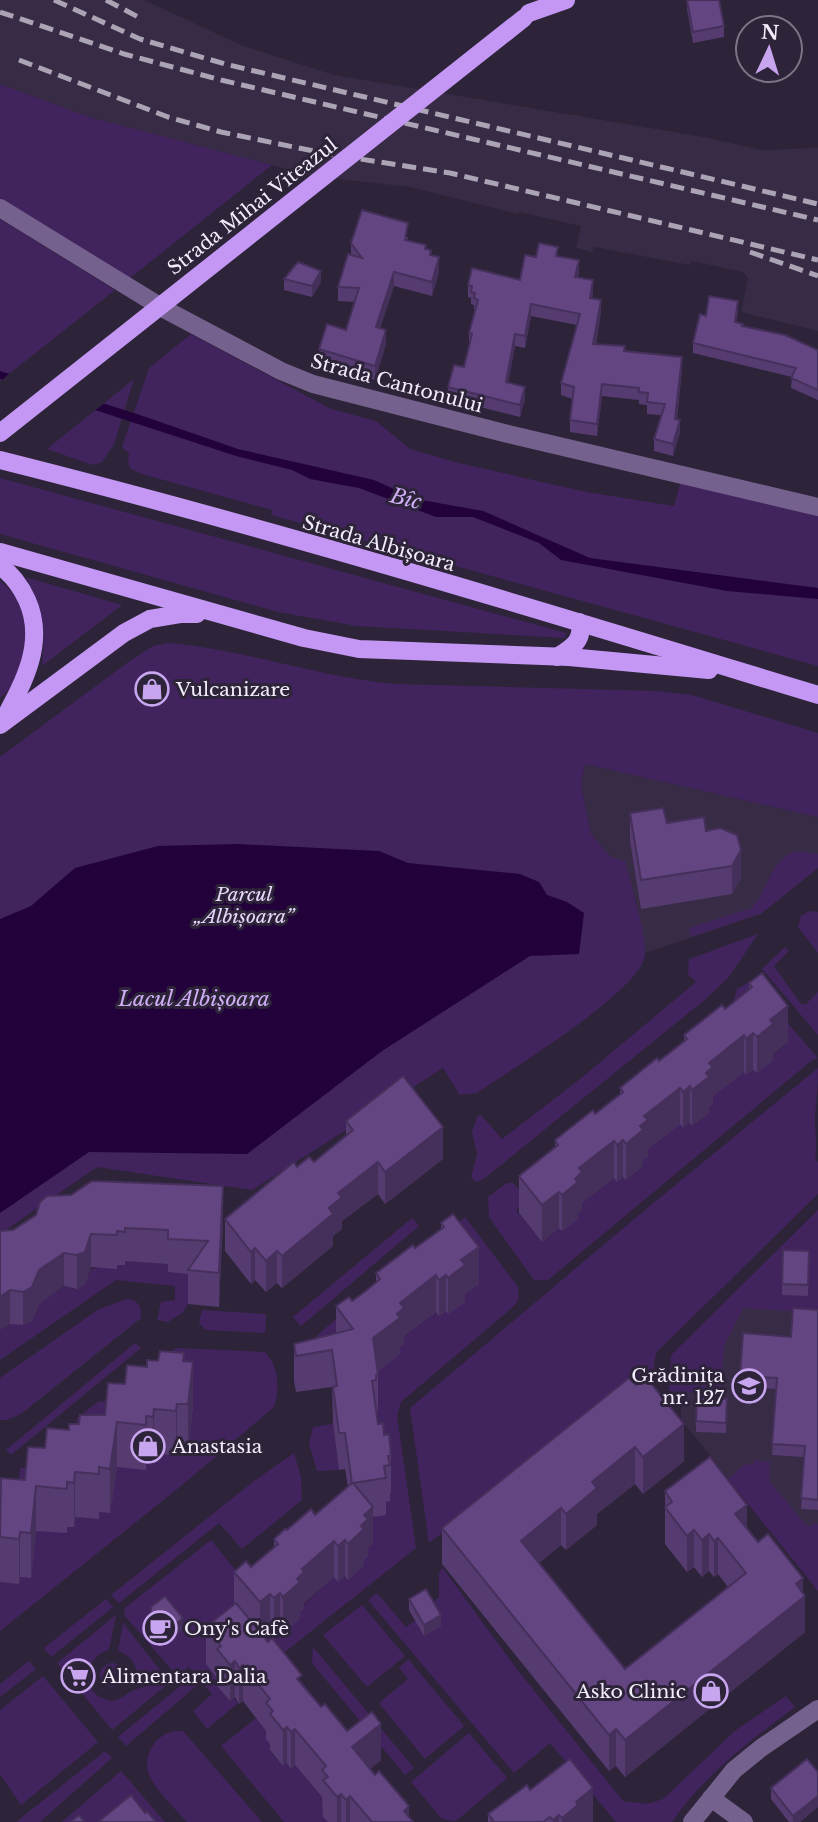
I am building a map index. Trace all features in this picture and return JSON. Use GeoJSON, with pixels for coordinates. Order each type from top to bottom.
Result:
{"type":"FeatureCollection","features":[{"type":"Feature","properties":{"kind":"main road","name":"Strada Mihai Viteazul"},"geometry":{"type":"LineString","coordinates":[[0,433],[530,10],[566,0]]}},
{"type":"Feature","properties":{"kind":"main road","name":"Strada Albișoara"},"geometry":{"type":"LineString","coordinates":[[0,460],[106,487],[579,622],[818,695]]}},
{"type":"Feature","properties":{"kind":"main road","name":"Strada Albișoara"},"geometry":{"type":"LineString","coordinates":[[0,552],[214,614],[304,638],[359,649],[557,657],[744,673]]}},
{"type":"Feature","properties":{"kind":"main road"},"geometry":{"type":"LineString","coordinates":[[0,566],[20,586],[33,614],[36,638],[30,664],[1,724]]}},
{"type":"Feature","properties":{"kind":"main road"},"geometry":{"type":"LineString","coordinates":[[1,724],[124,632],[141,623],[180,614],[214,614]]}},
{"type":"Feature","properties":{"kind":"main road"},"geometry":{"type":"LineString","coordinates":[[557,657],[579,639],[579,622]]}},
{"type":"Feature","properties":{"kind":"street","name":"Strada Cantonului"},"geometry":{"type":"LineString","coordinates":[[0,208],[166,310],[313,384],[504,433],[818,507]]}},
{"type":"Feature","properties":{"kind":"street"},"geometry":{"type":"LineString","coordinates":[[692,1822],[743,1763],[818,1709]]}},
{"type":"Feature","properties":{"kind":"street"},"geometry":{"type":"LineString","coordinates":[[711,1798],[744,1822]]}},
{"type":"Feature","properties":{"kind":"shaded area"},"geometry":{"type":"Polygon","coordinates":[[[0,0],[144,0],[241,45],[334,75],[704,137],[761,150],[818,148],[818,331],[741,312],[748,278],[743,272],[692,261],[690,265],[594,247],[592,252],[576,248],[581,226],[519,212],[518,214],[410,187],[313,176],[89,117],[0,84],[0,0]]]}},
{"type":"Feature","properties":{"kind":"shaded area"},"geometry":{"type":"Polygon","coordinates":[[[585,764],[818,817],[818,868],[761,914],[645,953],[636,900],[611,857],[591,834],[581,785],[585,764]]]}},
{"type":"Feature","properties":{"kind":"shaded area","name":"Grădinița nr. 127"},"geometry":{"type":"Polygon","coordinates":[[[818,1221],[818,1591],[681,1419],[679,1354],[818,1221]]]}},
{"type":"Feature","properties":{"kind":"green space"},"geometry":{"type":"Polygon","coordinates":[[[0,84],[89,117],[272,165],[130,278],[0,198],[0,84]]]}},
{"type":"Feature","properties":{"kind":"green space"},"geometry":{"type":"Polygon","coordinates":[[[0,219],[115,290],[0,381],[0,219]]]}},
{"type":"Feature","properties":{"kind":"green space"},"geometry":{"type":"Polygon","coordinates":[[[191,334],[331,409],[376,421],[410,449],[455,462],[586,492],[674,506],[680,484],[691,484],[818,514],[818,666],[271,515],[272,510],[131,469],[128,464],[129,453],[122,447],[149,368],[191,334]]]}},
{"type":"Feature","properties":{"kind":"green space"},"geometry":{"type":"Polygon","coordinates":[[[134,379],[114,444],[102,462],[93,465],[47,449],[134,379]]]}},
{"type":"Feature","properties":{"kind":"green space"},"geometry":{"type":"Polygon","coordinates":[[[0,478],[566,633],[565,638],[357,626],[278,612],[0,534],[0,478]]]}},
{"type":"Feature","properties":{"kind":"green space"},"geometry":{"type":"Polygon","coordinates":[[[25,577],[122,605],[42,666],[44,641],[40,609],[25,577]]]}},
{"type":"Feature","properties":{"kind":"green space"},"geometry":{"type":"Polygon","coordinates":[[[0,581],[20,606],[26,639],[19,672],[11,687],[0,698],[0,581]]]}},
{"type":"Feature","properties":{"kind":"green space","name":"Parcul „Albișoara”"},"geometry":{"type":"Polygon","coordinates":[[[167,643],[224,651],[394,684],[656,691],[692,695],[818,733],[818,817],[585,764],[581,785],[591,834],[611,857],[625,861],[645,946],[645,955],[638,970],[599,1008],[477,1093],[460,1095],[443,1068],[252,1190],[97,1167],[0,1234],[0,757],[131,660],[153,646],[167,643]]]}},
{"type":"Feature","properties":{"kind":"green space"},"geometry":{"type":"Polygon","coordinates":[[[797,851],[818,854],[818,868],[762,913],[691,937],[689,928],[752,908],[775,868],[788,855],[797,851]]]}},
{"type":"Feature","properties":{"kind":"green space"},"geometry":{"type":"Polygon","coordinates":[[[809,911],[818,912],[818,953],[798,927],[801,916],[809,911]]]}},
{"type":"Feature","properties":{"kind":"green space"},"geometry":{"type":"Polygon","coordinates":[[[758,934],[729,977],[707,998],[485,1178],[477,1182],[471,1178],[477,1154],[472,1132],[478,1115],[481,1115],[502,1139],[580,1079],[696,982],[688,974],[689,959],[758,934]]]}},
{"type":"Feature","properties":{"kind":"green space"},"geometry":{"type":"Polygon","coordinates":[[[785,947],[789,951],[774,966],[801,1004],[806,1004],[818,992],[818,1035],[762,969],[785,947]]]}},
{"type":"Feature","properties":{"kind":"green space"},"geometry":{"type":"Polygon","coordinates":[[[751,981],[818,1058],[811,1061],[548,1280],[534,1280],[489,1217],[488,1197],[507,1183],[513,1183],[528,1200],[516,1210],[542,1242],[575,1215],[579,1205],[614,1178],[617,1181],[623,1177],[626,1180],[643,1167],[640,1163],[644,1152],[680,1124],[683,1128],[690,1123],[693,1126],[709,1113],[709,1099],[744,1072],[746,1075],[753,1070],[757,1073],[770,1057],[788,1043],[733,1004],[737,989],[751,981]]]}},
{"type":"Feature","properties":{"kind":"green space"},"geometry":{"type":"Polygon","coordinates":[[[818,1068],[815,1158],[818,1162],[818,1194],[656,1353],[648,1407],[514,1479],[429,1543],[410,1408],[818,1068]]]}},
{"type":"Feature","properties":{"kind":"green space"},"geometry":{"type":"Polygon","coordinates":[[[818,1210],[818,1313],[743,1308],[724,1346],[721,1389],[669,1395],[671,1355],[818,1210]]]}},
{"type":"Feature","properties":{"kind":"green space"},"geometry":{"type":"Polygon","coordinates":[[[465,1217],[518,1287],[519,1299],[401,1402],[397,1416],[416,1548],[280,1656],[325,1710],[221,1682],[217,1686],[230,1701],[234,1698],[238,1703],[207,1729],[193,1711],[212,1694],[201,1682],[126,1746],[118,1737],[195,1674],[189,1667],[177,1676],[124,1615],[125,1608],[211,1540],[258,1598],[269,1629],[274,1634],[280,1629],[283,1633],[302,1606],[334,1577],[338,1582],[345,1576],[348,1580],[360,1528],[384,1471],[370,1380],[400,1339],[436,1312],[439,1316],[478,1284],[306,1347],[324,1329],[465,1217]]]}},
{"type":"Feature","properties":{"kind":"green space"},"geometry":{"type":"Polygon","coordinates":[[[412,1218],[419,1226],[301,1326],[293,1317],[412,1218]]]}},
{"type":"Feature","properties":{"kind":"green space"},"geometry":{"type":"Polygon","coordinates":[[[125,1260],[180,1265],[200,1286],[182,1313],[168,1322],[157,1320],[161,1302],[175,1300],[175,1286],[116,1280],[0,1360],[0,1330],[11,1323],[30,1322],[37,1305],[65,1286],[74,1289],[85,1285],[91,1269],[125,1260]]]}},
{"type":"Feature","properties":{"kind":"green space"},"geometry":{"type":"Polygon","coordinates":[[[127,1299],[140,1306],[141,1318],[21,1414],[0,1420],[0,1378],[99,1309],[127,1299]]]}},
{"type":"Feature","properties":{"kind":"green space"},"geometry":{"type":"Polygon","coordinates":[[[202,1310],[266,1314],[265,1333],[206,1330],[199,1323],[202,1310]]]}},
{"type":"Feature","properties":{"kind":"green space"},"geometry":{"type":"Polygon","coordinates":[[[135,1343],[141,1348],[11,1455],[6,1450],[135,1343]]]}},
{"type":"Feature","properties":{"kind":"green space"},"geometry":{"type":"Polygon","coordinates":[[[176,1348],[265,1352],[277,1378],[274,1407],[181,1486],[0,1631],[0,1516],[14,1517],[20,1468],[39,1467],[76,1433],[77,1418],[99,1401],[145,1405],[164,1357],[176,1348]]]}},
{"type":"Feature","properties":{"kind":"green space"},"geometry":{"type":"Polygon","coordinates":[[[333,1424],[339,1470],[317,1471],[309,1443],[313,1427],[333,1424]]]}},
{"type":"Feature","properties":{"kind":"green space"},"geometry":{"type":"Polygon","coordinates":[[[294,1453],[301,1477],[302,1500],[242,1549],[219,1523],[119,1603],[111,1595],[254,1481],[294,1453]]]}},
{"type":"Feature","properties":{"kind":"green space"},"geometry":{"type":"Polygon","coordinates":[[[754,1460],[770,1462],[769,1481],[808,1527],[818,1524],[818,1591],[728,1479],[744,1465],[753,1464],[754,1460]]]}},
{"type":"Feature","properties":{"kind":"green space"},"geometry":{"type":"Polygon","coordinates":[[[442,1567],[516,1668],[623,1801],[647,1804],[663,1799],[736,1730],[786,1696],[795,1707],[713,1774],[672,1822],[616,1822],[550,1743],[514,1773],[368,1600],[377,1593],[406,1627],[439,1597],[439,1574],[442,1567]]]}},
{"type":"Feature","properties":{"kind":"green space"},"geometry":{"type":"Polygon","coordinates":[[[106,1599],[113,1607],[51,1657],[44,1648],[106,1599]]]}},
{"type":"Feature","properties":{"kind":"green space"},"geometry":{"type":"Polygon","coordinates":[[[362,1605],[405,1656],[367,1687],[323,1635],[362,1605]]]}},
{"type":"Feature","properties":{"kind":"green space"},"geometry":{"type":"Polygon","coordinates":[[[116,1615],[109,1650],[100,1654],[90,1667],[89,1683],[93,1690],[99,1696],[113,1700],[133,1690],[169,1683],[112,1730],[57,1663],[116,1615]]]}},
{"type":"Feature","properties":{"kind":"green space"},"geometry":{"type":"Polygon","coordinates":[[[123,1623],[166,1678],[136,1683],[134,1663],[118,1651],[123,1623]]]}},
{"type":"Feature","properties":{"kind":"green space"},"geometry":{"type":"Polygon","coordinates":[[[313,1647],[414,1768],[405,1775],[312,1663],[313,1647]]]}},
{"type":"Feature","properties":{"kind":"green space"},"geometry":{"type":"Polygon","coordinates":[[[408,1659],[464,1726],[425,1759],[379,1703],[408,1679],[399,1668],[408,1659]]]}},
{"type":"Feature","properties":{"kind":"green space"},"geometry":{"type":"Polygon","coordinates":[[[29,1661],[36,1669],[0,1697],[0,1684],[29,1661]]]}},
{"type":"Feature","properties":{"kind":"green space"},"geometry":{"type":"Polygon","coordinates":[[[112,1663],[121,1666],[124,1675],[121,1684],[112,1687],[103,1684],[100,1675],[103,1666],[112,1663]]]}},
{"type":"Feature","properties":{"kind":"green space"},"geometry":{"type":"Polygon","coordinates":[[[43,1676],[98,1742],[21,1805],[0,1774],[0,1710],[43,1676]]]}},
{"type":"Feature","properties":{"kind":"green space"},"geometry":{"type":"Polygon","coordinates":[[[256,1718],[270,1736],[273,1748],[270,1751],[283,1766],[287,1763],[291,1769],[295,1765],[326,1802],[328,1822],[284,1822],[221,1746],[256,1718]]]}},
{"type":"Feature","properties":{"kind":"green space"},"geometry":{"type":"Polygon","coordinates":[[[174,1731],[183,1731],[262,1822],[187,1822],[158,1790],[151,1779],[147,1764],[155,1743],[160,1737],[174,1731]]]}},
{"type":"Feature","properties":{"kind":"green space"},"geometry":{"type":"Polygon","coordinates":[[[469,1733],[507,1778],[456,1821],[442,1819],[411,1782],[469,1733]]]}},
{"type":"Feature","properties":{"kind":"green space"},"geometry":{"type":"Polygon","coordinates":[[[105,1751],[112,1758],[40,1822],[16,1822],[105,1751]]]}},
{"type":"Feature","properties":{"kind":"green space"},"geometry":{"type":"Polygon","coordinates":[[[121,1771],[165,1822],[62,1822],[121,1771]]]}},
{"type":"Feature","properties":{"kind":"water","name":"Bîc"},"geometry":{"type":"Polygon","coordinates":[[[0,371],[238,449],[374,480],[416,499],[483,511],[590,558],[818,588],[818,599],[727,591],[561,560],[539,543],[473,517],[436,517],[359,488],[310,479],[292,470],[236,456],[0,379],[0,371]]]}},
{"type":"Feature","properties":{"kind":"water","name":"Lacul Albișoara"},"geometry":{"type":"Polygon","coordinates":[[[237,844],[379,851],[408,863],[520,874],[539,882],[547,895],[567,902],[584,913],[579,954],[530,956],[382,1051],[247,1154],[89,1152],[0,1213],[0,919],[31,906],[75,868],[158,846],[237,844]]]}},
{"type":"Feature","properties":{"kind":"pier"},"geometry":{"type":"Polygon","coordinates":[[[11,372],[106,402],[93,412],[0,382],[11,372]]]}},
{"type":"Feature","properties":{"kind":"building"},"geometry":{"type":"Polygon","coordinates":[[[687,0],[719,0],[724,26],[693,32],[687,0]]]}},
{"type":"Feature","properties":{"kind":"building"},"geometry":{"type":"Polygon","coordinates":[[[362,210],[408,223],[405,240],[426,245],[425,249],[431,250],[430,255],[439,257],[432,282],[394,272],[376,327],[386,330],[375,366],[319,349],[327,324],[346,330],[359,288],[338,287],[348,254],[362,258],[351,243],[362,210]]]}},
{"type":"Feature","properties":{"kind":"building"},"geometry":{"type":"Polygon","coordinates":[[[539,243],[558,247],[556,256],[579,260],[575,277],[593,280],[590,298],[601,300],[593,344],[625,346],[624,351],[682,357],[675,419],[680,420],[673,444],[654,439],[665,404],[647,402],[648,393],[639,392],[639,388],[602,384],[597,424],[570,420],[574,387],[561,383],[580,314],[531,304],[525,336],[515,334],[506,382],[525,387],[520,405],[448,387],[454,365],[464,367],[472,334],[469,333],[478,300],[474,298],[475,293],[471,292],[472,286],[468,285],[472,268],[520,280],[525,255],[536,257],[539,243]]]}},
{"type":"Feature","properties":{"kind":"building"},"geometry":{"type":"Polygon","coordinates":[[[298,262],[321,271],[312,286],[284,279],[298,262]]]}},
{"type":"Feature","properties":{"kind":"building"},"geometry":{"type":"Polygon","coordinates":[[[709,296],[738,301],[735,322],[743,324],[742,326],[785,335],[818,350],[818,390],[791,378],[796,368],[693,343],[700,314],[706,316],[709,296]]]}},
{"type":"Feature","properties":{"kind":"building"},"geometry":{"type":"Polygon","coordinates":[[[663,808],[667,823],[704,817],[706,831],[720,828],[737,835],[741,850],[732,866],[641,880],[630,813],[663,808]]]}},
{"type":"Feature","properties":{"kind":"building"},"geometry":{"type":"Polygon","coordinates":[[[762,973],[788,1006],[770,1020],[773,1024],[757,1037],[753,1033],[746,1039],[744,1035],[709,1063],[713,1067],[706,1073],[709,1077],[692,1090],[690,1086],[683,1092],[680,1088],[644,1116],[648,1120],[640,1126],[643,1130],[626,1144],[623,1140],[617,1145],[614,1141],[579,1168],[582,1172],[575,1179],[578,1182],[562,1195],[559,1192],[542,1205],[519,1176],[558,1145],[555,1140],[593,1110],[595,1114],[623,1092],[620,1088],[657,1058],[659,1061],[687,1039],[684,1035],[722,1005],[725,1009],[752,987],[749,983],[762,973]]]}},
{"type":"Feature","properties":{"kind":"building"},"geometry":{"type":"Polygon","coordinates":[[[403,1076],[443,1127],[385,1172],[378,1162],[338,1193],[342,1197],[329,1208],[333,1214],[282,1256],[277,1251],[266,1261],[255,1248],[251,1252],[225,1219],[294,1162],[297,1167],[309,1157],[314,1162],[353,1130],[346,1121],[403,1076]]]}},
{"type":"Feature","properties":{"kind":"building"},"geometry":{"type":"Polygon","coordinates":[[[92,1181],[223,1186],[219,1273],[188,1270],[208,1241],[168,1239],[168,1230],[125,1228],[125,1232],[117,1231],[117,1235],[91,1234],[85,1252],[77,1255],[64,1253],[39,1270],[32,1287],[23,1292],[10,1290],[0,1297],[0,1231],[13,1230],[36,1215],[40,1202],[47,1196],[71,1195],[92,1181]]]}},
{"type":"Feature","properties":{"kind":"building"},"geometry":{"type":"Polygon","coordinates":[[[453,1214],[479,1247],[461,1260],[465,1265],[448,1278],[446,1275],[439,1280],[436,1275],[400,1303],[404,1308],[397,1314],[400,1318],[373,1338],[378,1374],[376,1380],[372,1381],[378,1424],[383,1423],[384,1435],[389,1434],[391,1456],[388,1456],[390,1465],[384,1466],[386,1478],[353,1483],[373,1507],[364,1515],[368,1519],[361,1526],[364,1529],[348,1544],[345,1540],[338,1546],[334,1541],[302,1569],[304,1572],[297,1579],[300,1582],[283,1597],[280,1593],[274,1598],[270,1594],[260,1602],[234,1572],[246,1561],[251,1567],[278,1544],[274,1539],[285,1529],[311,1509],[315,1515],[352,1483],[345,1433],[339,1433],[333,1387],[337,1386],[332,1350],[296,1356],[294,1344],[353,1329],[336,1306],[349,1297],[352,1301],[367,1290],[380,1279],[376,1273],[413,1245],[415,1248],[444,1227],[441,1223],[453,1214]]]}},
{"type":"Feature","properties":{"kind":"building"},"geometry":{"type":"Polygon","coordinates":[[[783,1250],[809,1251],[808,1285],[782,1284],[783,1250]]]}},
{"type":"Feature","properties":{"kind":"building"},"geometry":{"type":"Polygon","coordinates":[[[793,1308],[818,1310],[818,1500],[801,1498],[805,1446],[772,1444],[777,1378],[740,1376],[743,1333],[791,1337],[793,1308]]]}},
{"type":"Feature","properties":{"kind":"building"},"geometry":{"type":"Polygon","coordinates":[[[160,1351],[184,1353],[183,1361],[193,1362],[188,1404],[177,1404],[176,1411],[154,1409],[153,1417],[146,1416],[146,1425],[117,1422],[110,1469],[99,1467],[99,1474],[75,1472],[74,1483],[67,1482],[67,1489],[36,1486],[31,1533],[20,1532],[19,1539],[0,1537],[1,1478],[25,1480],[28,1447],[45,1448],[47,1428],[69,1430],[69,1424],[79,1424],[80,1415],[105,1415],[108,1383],[125,1384],[127,1365],[147,1367],[147,1360],[158,1361],[160,1351]]]}},
{"type":"Feature","properties":{"kind":"building"},"geometry":{"type":"Polygon","coordinates":[[[646,1377],[684,1424],[643,1457],[635,1447],[592,1482],[597,1488],[566,1514],[561,1508],[521,1541],[625,1669],[746,1573],[718,1538],[714,1541],[709,1534],[702,1540],[694,1530],[687,1536],[665,1507],[672,1502],[665,1491],[710,1457],[747,1505],[735,1514],[758,1542],[768,1534],[803,1578],[796,1584],[805,1596],[625,1740],[616,1729],[609,1735],[442,1528],[629,1378],[636,1385],[646,1377]]]}},
{"type":"Feature","properties":{"kind":"building"},"geometry":{"type":"Polygon","coordinates":[[[697,1397],[727,1399],[726,1423],[696,1421],[697,1397]]]}},
{"type":"Feature","properties":{"kind":"building"},"geometry":{"type":"Polygon","coordinates":[[[426,1589],[441,1615],[424,1625],[409,1599],[426,1589]]]}},
{"type":"Feature","properties":{"kind":"building"},"geometry":{"type":"Polygon","coordinates":[[[165,1596],[183,1618],[162,1636],[150,1621],[151,1607],[165,1596]]]}},
{"type":"Feature","properties":{"kind":"building"},"geometry":{"type":"Polygon","coordinates":[[[236,1603],[268,1642],[272,1638],[302,1675],[297,1679],[321,1707],[325,1704],[347,1731],[372,1712],[381,1724],[352,1747],[375,1775],[379,1771],[409,1806],[404,1811],[413,1822],[372,1822],[350,1796],[346,1800],[341,1794],[337,1797],[323,1780],[328,1777],[322,1770],[326,1766],[295,1729],[291,1732],[287,1727],[283,1730],[270,1714],[273,1711],[266,1703],[270,1699],[243,1665],[239,1668],[235,1661],[230,1665],[217,1649],[221,1646],[206,1627],[236,1603]]]}},
{"type":"Feature","properties":{"kind":"building"},"geometry":{"type":"Polygon","coordinates":[[[570,1759],[593,1788],[562,1818],[559,1815],[553,1820],[550,1817],[543,1822],[491,1822],[493,1820],[488,1814],[527,1785],[530,1790],[570,1759]]]}},
{"type":"Feature","properties":{"kind":"building"},"geometry":{"type":"Polygon","coordinates":[[[807,1759],[818,1772],[818,1796],[793,1816],[771,1788],[807,1759]]]}},
{"type":"Feature","properties":{"kind":"building"},"geometry":{"type":"Polygon","coordinates":[[[131,1795],[156,1822],[98,1822],[131,1795]]]}},
{"type":"Feature","properties":{"kind":"building"},"geometry":{"type":"Polygon","coordinates":[[[79,1815],[85,1822],[70,1822],[79,1815]]]}},
{"type":"Feature","properties":{"kind":"railway"},"geometry":{"type":"LineString","coordinates":[[54,0],[140,39],[225,64],[818,204]]}},
{"type":"Feature","properties":{"kind":"railway"},"geometry":{"type":"LineString","coordinates":[[106,0],[142,19]]}},
{"type":"Feature","properties":{"kind":"railway"},"geometry":{"type":"LineString","coordinates":[[0,12],[124,54],[221,80],[818,220]]}},
{"type":"Feature","properties":{"kind":"railway"},"geometry":{"type":"LineString","coordinates":[[19,60],[168,117],[221,132],[328,154],[450,173],[818,260]]}},
{"type":"Feature","properties":{"kind":"railway"},"geometry":{"type":"LineString","coordinates":[[750,252],[818,276]]}},
{"type":"Feature","properties":{"kind":"place","name":"Vulcanizare"},"geometry":{"type":"Point","coordinates":[152,689]}},
{"type":"Feature","properties":{"kind":"place","name":"Grădinița nr. 127"},"geometry":{"type":"Point","coordinates":[749,1386]}},
{"type":"Feature","properties":{"kind":"place","name":"Anastasia"},"geometry":{"type":"Point","coordinates":[148,1446]}},
{"type":"Feature","properties":{"kind":"place","name":"Ony's Cafè"},"geometry":{"type":"Point","coordinates":[160,1628]}},
{"type":"Feature","properties":{"kind":"place","name":"Alimentara Dalia"},"geometry":{"type":"Point","coordinates":[78,1676]}},
{"type":"Feature","properties":{"kind":"place","name":"Asko Clinic"},"geometry":{"type":"Point","coordinates":[711,1691]}}]}
